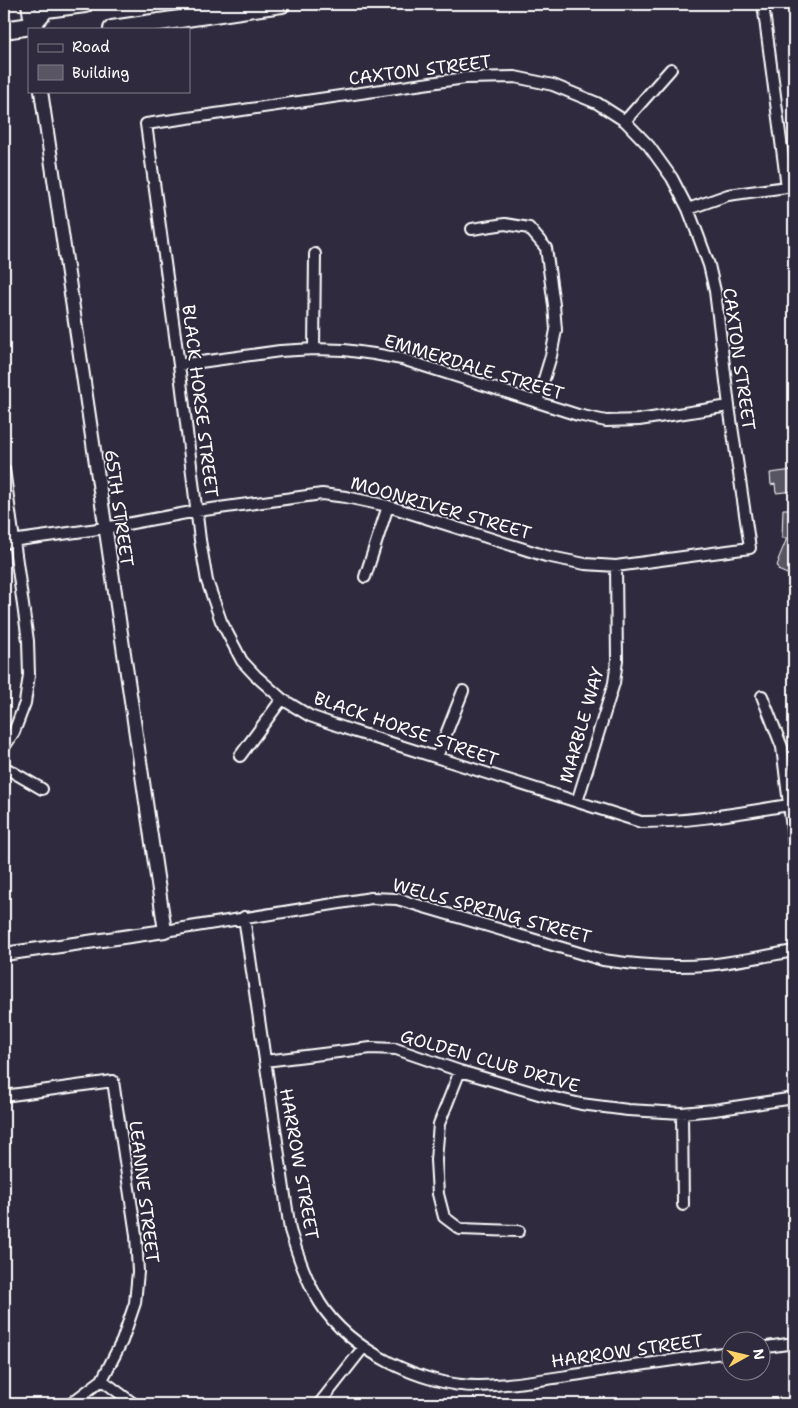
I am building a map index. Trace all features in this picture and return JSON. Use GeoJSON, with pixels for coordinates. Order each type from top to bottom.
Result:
{"type":"FeatureCollection","features":[{"type":"Feature","properties":{"kind":"main road"},"geometry":{"type":"LineString","coordinates":[[33,28],[46,9],[85,4]]}},
{"type":"Feature","properties":{"kind":"main road"},"geometry":{"type":"LineString","coordinates":[[119,28],[282,4]]}},
{"type":"Feature","properties":{"kind":"main road"},"geometry":{"type":"LineString","coordinates":[[4,30],[28,28]]}},
{"type":"Feature","properties":{"kind":"street"},"geometry":{"type":"LineString","coordinates":[[28,4],[33,28]]}},
{"type":"Feature","properties":{"kind":"street"},"geometry":{"type":"LineString","coordinates":[[688,210],[728,195],[791,186],[763,4]]}},
{"type":"Feature","properties":{"kind":"street"},"geometry":{"type":"LineString","coordinates":[[625,121],[671,68]]}},
{"type":"Feature","properties":{"kind":"street","name":"CAXTON STREET"},"geometry":{"type":"LineString","coordinates":[[146,124],[465,78],[515,77],[553,85],[597,104],[625,121],[649,146],[672,178],[688,210],[709,265],[715,291],[729,406],[750,548]]}},
{"type":"Feature","properties":{"kind":"street","name":"65TH STREET"},"geometry":{"type":"LineString","coordinates":[[41,92],[165,931]]}},
{"type":"Feature","properties":{"kind":"street","name":"BLACK HORSE STREET"},"geometry":{"type":"LineString","coordinates":[[146,124],[207,581],[221,621],[242,661],[256,676],[282,699],[310,716],[641,822],[671,822],[789,805]]}},
{"type":"Feature","properties":{"kind":"street"},"geometry":{"type":"LineString","coordinates":[[472,229],[505,224],[529,228],[546,248],[556,330],[551,356],[537,402]]}},
{"type":"Feature","properties":{"kind":"street"},"geometry":{"type":"LineString","coordinates":[[314,349],[315,254]]}},
{"type":"Feature","properties":{"kind":"street","name":"EMMERDALE STREET"},"geometry":{"type":"LineString","coordinates":[[179,365],[280,351],[344,350],[402,359],[578,415],[606,421],[639,420],[729,406]]}},
{"type":"Feature","properties":{"kind":"street"},"geometry":{"type":"LineString","coordinates":[[4,469],[9,542],[28,641],[29,675],[25,703],[14,732],[4,747]]}},
{"type":"Feature","properties":{"kind":"street","name":"MOONRIVER STREET"},"geometry":{"type":"LineString","coordinates":[[9,542],[104,528],[197,511],[322,494],[388,506],[546,556],[585,564],[616,566],[750,548]]}},
{"type":"Feature","properties":{"kind":"street"},"geometry":{"type":"LineString","coordinates":[[365,577],[388,506]]}},
{"type":"Feature","properties":{"kind":"street","name":"MARBLE WAY"},"geometry":{"type":"LineString","coordinates":[[577,802],[614,683],[617,660],[616,566]]}},
{"type":"Feature","properties":{"kind":"street"},"geometry":{"type":"LineString","coordinates":[[437,757],[463,691]]}},
{"type":"Feature","properties":{"kind":"street"},"geometry":{"type":"LineString","coordinates":[[762,696],[782,747],[794,845]]}},
{"type":"Feature","properties":{"kind":"street"},"geometry":{"type":"LineString","coordinates":[[240,756],[282,699]]}},
{"type":"Feature","properties":{"kind":"street"},"geometry":{"type":"LineString","coordinates":[[4,767],[42,789]]}},
{"type":"Feature","properties":{"kind":"street","name":"WELLS SPRING STREET"},"geometry":{"type":"LineString","coordinates":[[4,954],[165,931],[371,898],[397,899],[603,960],[638,965],[708,965],[794,952]]}},
{"type":"Feature","properties":{"kind":"street","name":"HARROW STREET"},"geometry":{"type":"LineString","coordinates":[[244,918],[290,1230],[303,1270],[321,1304],[336,1323],[363,1348],[406,1370],[442,1382],[478,1386],[523,1382],[720,1353]]}},
{"type":"Feature","properties":{"kind":"street","name":"GOLDEN CLUB DRIVE"},"geometry":{"type":"LineString","coordinates":[[266,1062],[371,1048],[396,1049],[460,1071],[542,1095],[581,1104],[628,1110],[682,1113],[794,1098]]}},
{"type":"Feature","properties":{"kind":"street"},"geometry":{"type":"LineString","coordinates":[[460,1071],[439,1124],[436,1160],[438,1194],[444,1217],[460,1229],[519,1231]]}},
{"type":"Feature","properties":{"kind":"street","name":"LEANNE STREET"},"geometry":{"type":"LineString","coordinates":[[4,1096],[113,1081],[136,1235],[138,1272],[135,1303],[122,1341],[102,1380],[70,1404]]}},
{"type":"Feature","properties":{"kind":"street"},"geometry":{"type":"LineString","coordinates":[[682,1113],[683,1204]]}},
{"type":"Feature","properties":{"kind":"street"},"geometry":{"type":"LineString","coordinates":[[770,1347],[794,1343]]}},
{"type":"Feature","properties":{"kind":"street"},"geometry":{"type":"LineString","coordinates":[[319,1404],[363,1348]]}},
{"type":"Feature","properties":{"kind":"street"},"geometry":{"type":"LineString","coordinates":[[102,1380],[134,1404]]}},
{"type":"Feature","properties":{"kind":"building"},"geometry":{"type":"Polygon","coordinates":[[[793,470],[794,491],[776,493],[775,484],[771,485],[770,473],[793,470]]]}},
{"type":"Feature","properties":{"kind":"building"},"geometry":{"type":"Polygon","coordinates":[[[783,509],[794,509],[794,577],[778,570],[779,567],[777,566],[787,538],[782,538],[783,509]]]}}]}
